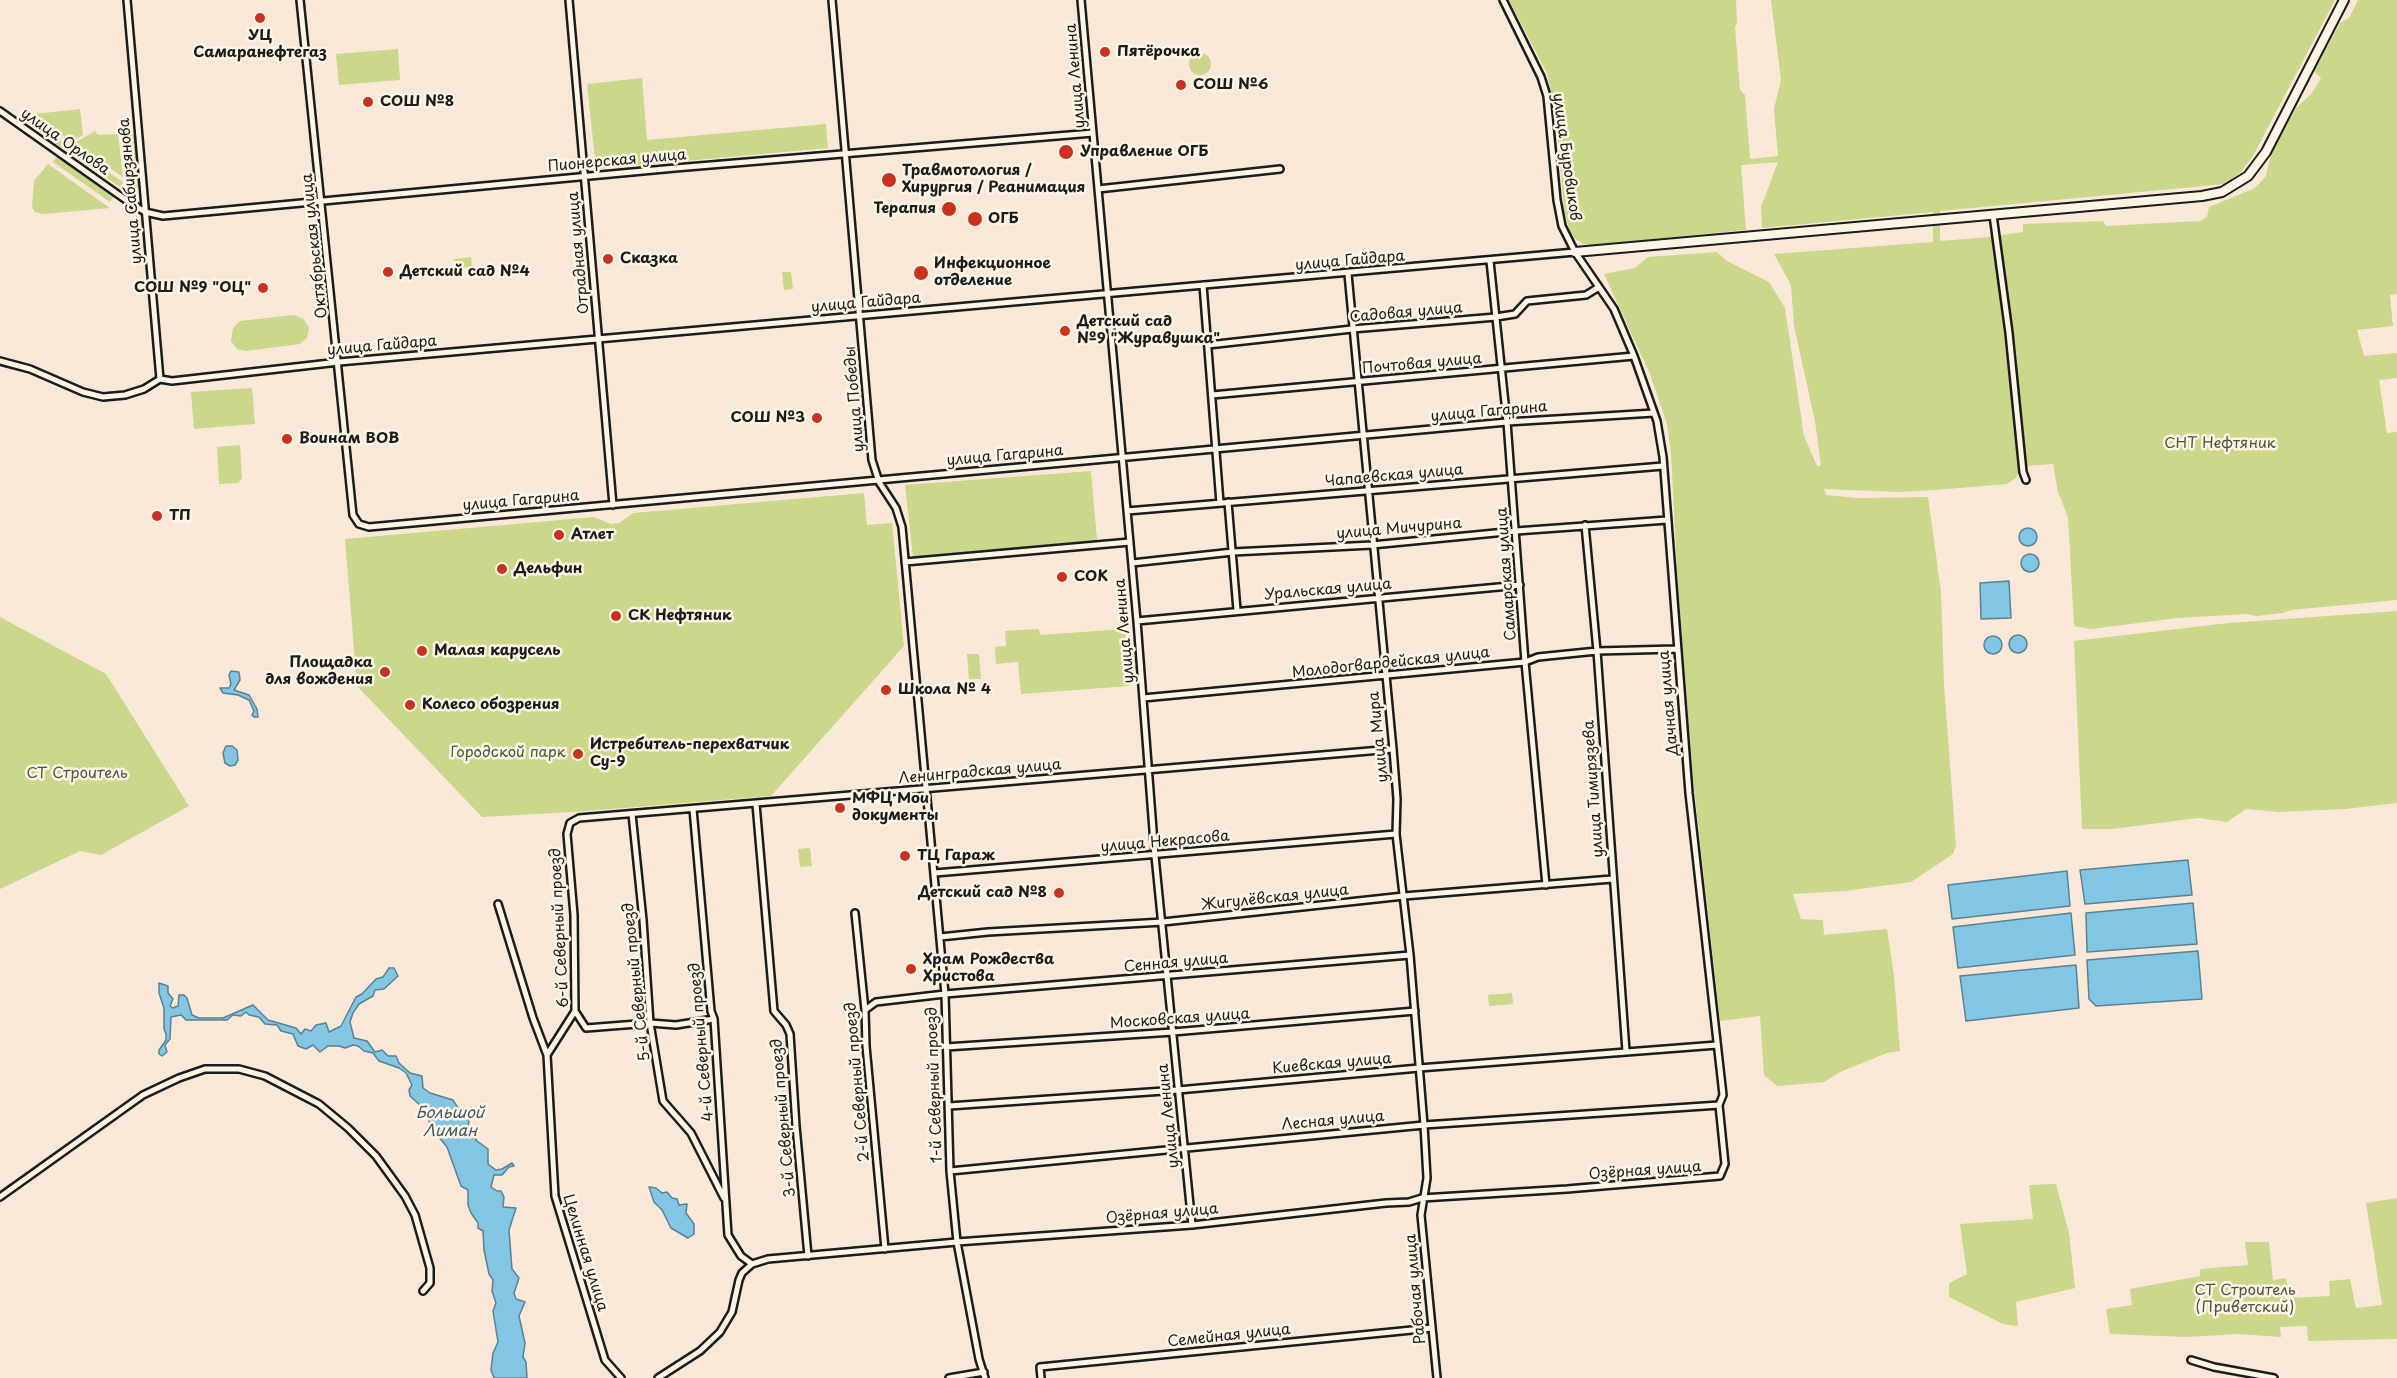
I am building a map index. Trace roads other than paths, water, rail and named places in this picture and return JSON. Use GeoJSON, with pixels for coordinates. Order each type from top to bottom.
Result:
{"type":"FeatureCollection","features":[{"type":"Feature","properties":{"kind":"street","name":"улица Сабирзянова"},"geometry":{"type":"LineString","coordinates":[[127,0],[160,380]]}},
{"type":"Feature","properties":{"kind":"street","name":"Октябрьская улица"},"geometry":{"type":"LineString","coordinates":[[300,0],[354,515],[359,524]]}},
{"type":"Feature","properties":{"kind":"street","name":"Отрадная улица"},"geometry":{"type":"LineString","coordinates":[[569,0],[613,505]]}},
{"type":"Feature","properties":{"kind":"street","name":"улица Победы"},"geometry":{"type":"LineString","coordinates":[[832,0],[873,460],[879,482],[896,508],[902,528],[927,789]]}},
{"type":"Feature","properties":{"kind":"street","name":"улица Ленина"},"geometry":{"type":"LineString","coordinates":[[1081,0],[1150,770],[1155,855],[1192,1225]]}},
{"type":"Feature","properties":{"kind":"street","name":"улица Буровиков"},"geometry":{"type":"LineString","coordinates":[[1503,0],[1541,77],[1548,103],[1557,200],[1562,226],[1575,252]]}},
{"type":"Feature","properties":{"kind":"street"},"geometry":{"type":"LineString","coordinates":[[1575,252],[2202,196],[2222,192],[2236,185],[2252,171],[2266,152],[2344,0]]}},
{"type":"Feature","properties":{"kind":"street","name":"улица Орлова"},"geometry":{"type":"LineString","coordinates":[[0,111],[145,212]]}},
{"type":"Feature","properties":{"kind":"street","name":"Пионерская улица"},"geometry":{"type":"LineString","coordinates":[[145,212],[153,215],[180,216],[585,176],[1093,133]]}},
{"type":"Feature","properties":{"kind":"street"},"geometry":{"type":"LineString","coordinates":[[1098,189],[1280,170]]}},
{"type":"Feature","properties":{"kind":"street"},"geometry":{"type":"LineString","coordinates":[[1993,215],[2010,333],[2023,471],[2026,480]]}},
{"type":"Feature","properties":{"kind":"street","name":"улица Гайдара"},"geometry":{"type":"LineString","coordinates":[[160,380],[196,379],[339,362],[597,338],[1575,252]]}},
{"type":"Feature","properties":{"kind":"street","name":"Дачная улица"},"geometry":{"type":"LineString","coordinates":[[1575,252],[1614,309],[1634,356],[1654,413],[1663,466],[1690,804],[1723,1095],[1719,1105],[1723,1170]]}},
{"type":"Feature","properties":{"kind":"street","name":"Самарская улица"},"geometry":{"type":"LineString","coordinates":[[1490,261],[1507,422],[1525,662],[1546,885]]}},
{"type":"Feature","properties":{"kind":"street","name":"улица Мира"},"geometry":{"type":"LineString","coordinates":[[1348,273],[1393,749],[1397,799],[1396,834],[1410,955],[1424,1125],[1427,1178],[1422,1198]]}},
{"type":"Feature","properties":{"kind":"street"},"geometry":{"type":"LineString","coordinates":[[1203,285],[1220,503]]}},
{"type":"Feature","properties":{"kind":"street","name":"Садовая улица"},"geometry":{"type":"LineString","coordinates":[[1208,345],[1352,329],[1496,317],[1515,314],[1527,301],[1586,295],[1599,287]]}},
{"type":"Feature","properties":{"kind":"street","name":"Почтовая улица"},"geometry":{"type":"LineString","coordinates":[[1212,395],[1634,356]]}},
{"type":"Feature","properties":{"kind":"street"},"geometry":{"type":"LineString","coordinates":[[0,361],[39,372],[83,392],[103,397],[125,395],[144,389],[160,380]]}},
{"type":"Feature","properties":{"kind":"street","name":"улица Гагарина"},"geometry":{"type":"LineString","coordinates":[[359,524],[369,527],[879,482],[979,470],[1507,422],[1654,413]]}},
{"type":"Feature","properties":{"kind":"street","name":"Чапаевская улица"},"geometry":{"type":"LineString","coordinates":[[1127,511],[1663,466]]}},
{"type":"Feature","properties":{"kind":"street"},"geometry":{"type":"LineString","coordinates":[[1228,502],[1237,610]]}},
{"type":"Feature","properties":{"kind":"street","name":"улица Мичурина"},"geometry":{"type":"LineString","coordinates":[[1132,563],[1233,552],[1372,545],[1585,525],[1667,520]]}},
{"type":"Feature","properties":{"kind":"street","name":"улица Тимирязева"},"geometry":{"type":"LineString","coordinates":[[1585,525],[1597,651],[1626,1051]]}},
{"type":"Feature","properties":{"kind":"street"},"geometry":{"type":"LineString","coordinates":[[905,562],[1130,542]]}},
{"type":"Feature","properties":{"kind":"street","name":"Уральская улица"},"geometry":{"type":"LineString","coordinates":[[1137,621],[1520,585]]}},
{"type":"Feature","properties":{"kind":"street","name":"Молодогвардейская улица"},"geometry":{"type":"LineString","coordinates":[[1143,698],[1525,662],[1538,657],[1597,651],[1676,650]]}},
{"type":"Feature","properties":{"kind":"street","name":"Ленинградская улица"},"geometry":{"type":"LineString","coordinates":[[570,823],[579,818],[1393,749]]}},
{"type":"Feature","properties":{"kind":"street","name":"1-й Северный проезд"},"geometry":{"type":"LineString","coordinates":[[927,789],[945,994],[950,1171],[957,1242],[979,1359],[985,1375]]}},
{"type":"Feature","properties":{"kind":"street","name":"3-й Северный проезд"},"geometry":{"type":"LineString","coordinates":[[756,804],[774,1011],[786,1024],[790,1035],[808,1256]]}},
{"type":"Feature","properties":{"kind":"street","name":"4-й Северный проезд"},"geometry":{"type":"LineString","coordinates":[[693,809],[711,1011],[714,1019],[728,1235],[741,1256],[752,1264]]}},
{"type":"Feature","properties":{"kind":"street","name":"5-й Северный проезд"},"geometry":{"type":"LineString","coordinates":[[632,814],[643,920],[650,1023],[663,1101],[691,1133],[725,1200]]}},
{"type":"Feature","properties":{"kind":"street","name":"6-й Северный проезд"},"geometry":{"type":"LineString","coordinates":[[570,823],[567,834],[574,915],[575,1011],[586,1028],[650,1023]]}},
{"type":"Feature","properties":{"kind":"street","name":"улица Некрасова"},"geometry":{"type":"LineString","coordinates":[[935,873],[1396,834]]}},
{"type":"Feature","properties":{"kind":"street","name":"Жигулёвская улица"},"geometry":{"type":"LineString","coordinates":[[940,937],[1162,922],[1404,896],[1612,879]]}},
{"type":"Feature","properties":{"kind":"street","name":"Целинная улица"},"geometry":{"type":"LineString","coordinates":[[498,904],[547,1055],[555,1196],[605,1360],[621,1378]]}},
{"type":"Feature","properties":{"kind":"street","name":"2-й Северный проезд"},"geometry":{"type":"LineString","coordinates":[[855,913],[885,1249]]}},
{"type":"Feature","properties":{"kind":"street","name":"Сенная улица"},"geometry":{"type":"LineString","coordinates":[[865,1010],[876,1002],[945,994],[1410,955]]}},
{"type":"Feature","properties":{"kind":"street"},"geometry":{"type":"LineString","coordinates":[[547,1055],[575,1011]]}},
{"type":"Feature","properties":{"kind":"street","name":"Московская улица"},"geometry":{"type":"LineString","coordinates":[[946,1047],[1173,1032],[1414,1011]]}},
{"type":"Feature","properties":{"kind":"street"},"geometry":{"type":"LineString","coordinates":[[650,1023],[676,1025],[714,1019]]}},
{"type":"Feature","properties":{"kind":"street","name":"Киевская улица"},"geometry":{"type":"LineString","coordinates":[[949,1106],[1178,1090],[1626,1051],[1717,1046]]}},
{"type":"Feature","properties":{"kind":"street"},"geometry":{"type":"LineString","coordinates":[[0,1197],[143,1095],[205,1069],[239,1069],[265,1076],[318,1104],[348,1128],[375,1156],[405,1196],[415,1215],[430,1268],[430,1283],[423,1291]]}},
{"type":"Feature","properties":{"kind":"street","name":"Лесная улица"},"geometry":{"type":"LineString","coordinates":[[950,1171],[1424,1125],[1719,1105]]}},
{"type":"Feature","properties":{"kind":"street","name":"Озёрная улица"},"geometry":{"type":"LineString","coordinates":[[752,1264],[768,1259],[957,1242],[1192,1225],[1409,1202],[1422,1198],[1712,1178],[1720,1176],[1723,1170]]}},
{"type":"Feature","properties":{"kind":"street","name":"Рабочая улица"},"geometry":{"type":"LineString","coordinates":[[1422,1198],[1421,1215],[1437,1378]]}},
{"type":"Feature","properties":{"kind":"street"},"geometry":{"type":"LineString","coordinates":[[658,1378],[700,1351],[720,1332],[732,1312],[739,1280],[752,1264]]}},
{"type":"Feature","properties":{"kind":"street","name":"Семейная улица"},"geometry":{"type":"LineString","coordinates":[[1041,1378],[1040,1367],[1432,1328]]}},
{"type":"Feature","properties":{"kind":"street"},"geometry":{"type":"LineString","coordinates":[[2191,1359],[2214,1367],[2274,1378]]}},
{"type":"Feature","properties":{"kind":"street"},"geometry":{"type":"LineString","coordinates":[[949,1378],[985,1375]]}},
{"type":"Feature","properties":{"kind":"water"},"geometry":{"type":"Polygon","coordinates":[[[2024,528],[2032,528],[2037,533],[2035,544],[2024,546],[2019,541],[2019,533],[2024,528]]]}},
{"type":"Feature","properties":{"kind":"water"},"geometry":{"type":"Polygon","coordinates":[[[2026,554],[2034,554],[2039,559],[2037,570],[2026,572],[2021,567],[2021,559],[2026,554]]]}},
{"type":"Feature","properties":{"kind":"water"},"geometry":{"type":"Polygon","coordinates":[[[2009,581],[2011,618],[1981,619],[1980,583],[2009,581]]]}},
{"type":"Feature","properties":{"kind":"water"},"geometry":{"type":"Polygon","coordinates":[[[2014,635],[2022,635],[2027,640],[2025,651],[2014,653],[2009,648],[2009,640],[2014,635]]]}},
{"type":"Feature","properties":{"kind":"water"},"geometry":{"type":"Polygon","coordinates":[[[1989,636],[1997,636],[2002,641],[2000,652],[1989,654],[1984,649],[1984,641],[1989,636]]]}},
{"type":"Feature","properties":{"kind":"water"},"geometry":{"type":"Polygon","coordinates":[[[231,671],[239,672],[240,680],[234,690],[249,695],[257,709],[258,717],[252,715],[254,711],[249,700],[238,695],[223,693],[220,688],[229,688],[231,671]]]}},
{"type":"Feature","properties":{"kind":"water"},"geometry":{"type":"Polygon","coordinates":[[[226,746],[232,746],[237,750],[238,760],[235,765],[230,766],[225,763],[223,753],[226,746]]]}},
{"type":"Feature","properties":{"kind":"water"},"geometry":{"type":"Polygon","coordinates":[[[2188,860],[2192,895],[2085,904],[2080,870],[2188,860]]]}},
{"type":"Feature","properties":{"kind":"water"},"geometry":{"type":"Polygon","coordinates":[[[2067,871],[2070,906],[1952,919],[1948,885],[2067,871]]]}},
{"type":"Feature","properties":{"kind":"water"},"geometry":{"type":"Polygon","coordinates":[[[2193,903],[2197,944],[2087,952],[2086,913],[2193,903]]]}},
{"type":"Feature","properties":{"kind":"water"},"geometry":{"type":"Polygon","coordinates":[[[2071,913],[2075,955],[1958,968],[1953,927],[2071,913]]]}},
{"type":"Feature","properties":{"kind":"water"},"geometry":{"type":"Polygon","coordinates":[[[2198,951],[2202,999],[2096,1006],[2089,999],[2087,960],[2198,951]]]}},
{"type":"Feature","properties":{"kind":"water"},"geometry":{"type":"Polygon","coordinates":[[[2076,965],[2079,1008],[1966,1021],[1960,976],[2076,965]]]}},
{"type":"Feature","properties":{"kind":"water","name":"Большой Лиман"},"geometry":{"type":"Polygon","coordinates":[[[389,968],[394,968],[398,976],[384,989],[375,990],[373,996],[359,1004],[353,1013],[350,1022],[354,1038],[367,1041],[375,1052],[382,1050],[388,1056],[396,1056],[399,1063],[410,1073],[422,1076],[423,1088],[430,1093],[453,1100],[458,1108],[471,1109],[468,1127],[477,1141],[488,1149],[488,1164],[496,1170],[512,1163],[514,1166],[509,1167],[502,1175],[494,1175],[491,1187],[501,1191],[504,1197],[503,1207],[516,1208],[509,1230],[512,1269],[519,1278],[514,1293],[516,1299],[525,1302],[519,1316],[525,1343],[523,1357],[526,1362],[527,1378],[494,1378],[491,1370],[493,1353],[498,1342],[493,1311],[496,1303],[492,1291],[493,1280],[489,1274],[484,1250],[483,1231],[478,1228],[478,1223],[471,1213],[468,1205],[468,1190],[461,1186],[447,1147],[433,1130],[423,1108],[410,1096],[409,1090],[412,1085],[406,1073],[379,1061],[373,1053],[364,1051],[358,1046],[345,1048],[328,1046],[320,1052],[313,1045],[306,1049],[298,1046],[293,1034],[281,1031],[277,1025],[265,1024],[259,1017],[246,1012],[241,1016],[233,1015],[227,1020],[186,1020],[181,1015],[171,1017],[170,1039],[165,1045],[167,1052],[162,1056],[159,1054],[166,1040],[166,1034],[159,983],[168,986],[168,993],[173,999],[170,1006],[173,1008],[178,1006],[179,995],[184,995],[192,1015],[199,1018],[223,1018],[253,1005],[268,1020],[296,1028],[301,1034],[305,1029],[311,1031],[316,1025],[326,1023],[329,1032],[341,1026],[356,997],[376,979],[383,977],[389,968]]]}},
{"type":"Feature","properties":{"kind":"water"},"geometry":{"type":"Polygon","coordinates":[[[649,1187],[656,1188],[662,1193],[667,1192],[672,1198],[677,1199],[679,1205],[687,1204],[686,1213],[694,1224],[694,1234],[688,1238],[671,1228],[662,1210],[654,1202],[649,1187]]]}},
{"type":"Feature","properties":{"kind":"place","name":"УЦ Самаранефтегаз"},"geometry":{"type":"Point","coordinates":[260,18]}},
{"type":"Feature","properties":{"kind":"place","name":"Пятёрочка"},"geometry":{"type":"Point","coordinates":[1105,52]}},
{"type":"Feature","properties":{"kind":"place","name":"СОШ №6"},"geometry":{"type":"Point","coordinates":[1181,85]}},
{"type":"Feature","properties":{"kind":"place","name":"СОШ №8"},"geometry":{"type":"Point","coordinates":[368,102]}},
{"type":"Feature","properties":{"kind":"place","name":"Управление ОГБ"},"geometry":{"type":"Point","coordinates":[1066,152]}},
{"type":"Feature","properties":{"kind":"place","name":"Травмотология / Хирургия / Реанимация"},"geometry":{"type":"Point","coordinates":[889,180]}},
{"type":"Feature","properties":{"kind":"place","name":"Терапия"},"geometry":{"type":"Point","coordinates":[949,209]}},
{"type":"Feature","properties":{"kind":"place","name":"ОГБ"},"geometry":{"type":"Point","coordinates":[975,219]}},
{"type":"Feature","properties":{"kind":"place","name":"Сказка"},"geometry":{"type":"Point","coordinates":[608,259]}},
{"type":"Feature","properties":{"kind":"place","name":"Детский сад №4"},"geometry":{"type":"Point","coordinates":[388,272]}},
{"type":"Feature","properties":{"kind":"place","name":"Инфекционное отделение"},"geometry":{"type":"Point","coordinates":[921,273]}},
{"type":"Feature","properties":{"kind":"place","name":"СОШ №9 \"ОЦ\""},"geometry":{"type":"Point","coordinates":[263,288]}},
{"type":"Feature","properties":{"kind":"place","name":"Детский сад №9 \"Журавушка\""},"geometry":{"type":"Point","coordinates":[1065,331]}},
{"type":"Feature","properties":{"kind":"place","name":"СОШ №3"},"geometry":{"type":"Point","coordinates":[817,418]}},
{"type":"Feature","properties":{"kind":"place","name":"Воинам ВОВ"},"geometry":{"type":"Point","coordinates":[287,439]}},
{"type":"Feature","properties":{"kind":"place","name":"ТП"},"geometry":{"type":"Point","coordinates":[157,516]}},
{"type":"Feature","properties":{"kind":"place","name":"Атлет"},"geometry":{"type":"Point","coordinates":[559,535]}},
{"type":"Feature","properties":{"kind":"place","name":"Дельфин"},"geometry":{"type":"Point","coordinates":[502,569]}},
{"type":"Feature","properties":{"kind":"place","name":"СОК"},"geometry":{"type":"Point","coordinates":[1062,577]}},
{"type":"Feature","properties":{"kind":"place","name":"СК Нефтяник"},"geometry":{"type":"Point","coordinates":[616,616]}},
{"type":"Feature","properties":{"kind":"place","name":"Малая карусель"},"geometry":{"type":"Point","coordinates":[422,651]}},
{"type":"Feature","properties":{"kind":"place","name":"Площадка для вождения"},"geometry":{"type":"Point","coordinates":[385,672]}},
{"type":"Feature","properties":{"kind":"place","name":"Школа № 4"},"geometry":{"type":"Point","coordinates":[886,690]}},
{"type":"Feature","properties":{"kind":"place","name":"Колесо обозрения"},"geometry":{"type":"Point","coordinates":[410,705]}},
{"type":"Feature","properties":{"kind":"place","name":"Истребитель-перехватчик Су-9"},"geometry":{"type":"Point","coordinates":[578,754]}},
{"type":"Feature","properties":{"kind":"place","name":"МФЦ Мои документы"},"geometry":{"type":"Point","coordinates":[840,808]}},
{"type":"Feature","properties":{"kind":"place","name":"ТЦ Гараж"},"geometry":{"type":"Point","coordinates":[905,856]}},
{"type":"Feature","properties":{"kind":"place","name":"Детский сад №8"},"geometry":{"type":"Point","coordinates":[1059,893]}},
{"type":"Feature","properties":{"kind":"place","name":"Храм Рождества Христова"},"geometry":{"type":"Point","coordinates":[911,969]}},
{"type":"Feature","properties":{"kind":"park label","name":"СНТ Нефтяник"},"geometry":{"type":"Point","coordinates":[2220,444]}},
{"type":"Feature","properties":{"kind":"park label","name":"Городской парк"},"geometry":{"type":"Point","coordinates":[508,753]}},
{"type":"Feature","properties":{"kind":"park label","name":"СТ Строитель"},"geometry":{"type":"Point","coordinates":[77,774]}},
{"type":"Feature","properties":{"kind":"park label","name":"СТ Строитель (Приветский)"},"geometry":{"type":"Point","coordinates":[2245,1300]}}]}
